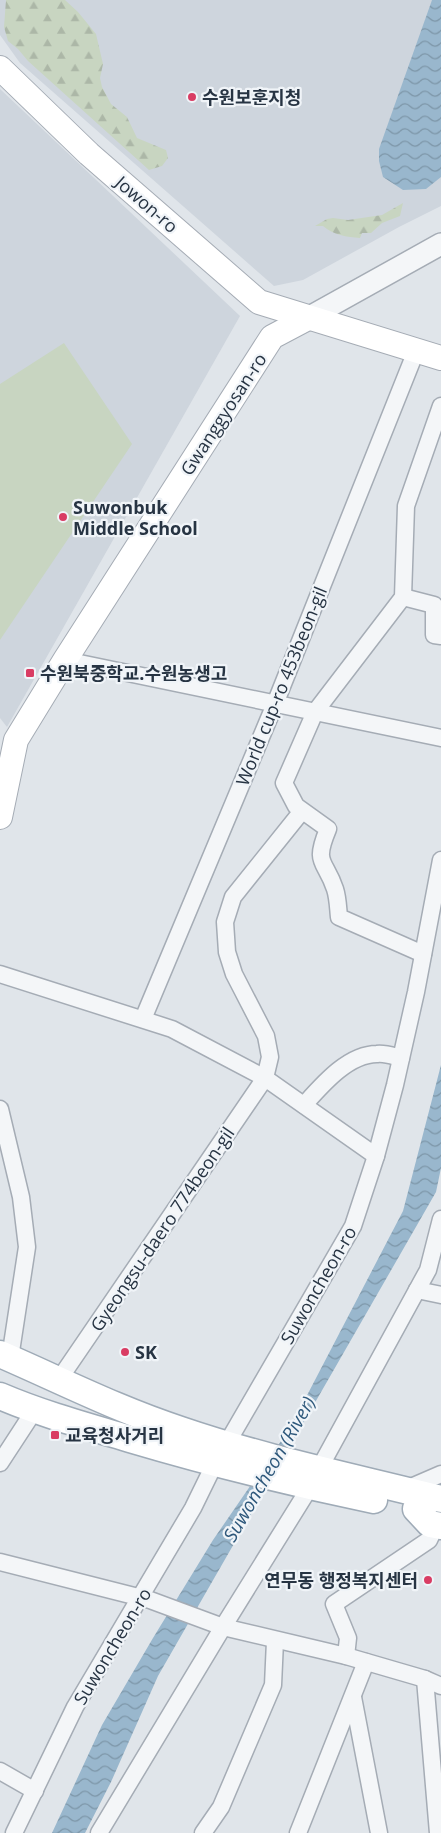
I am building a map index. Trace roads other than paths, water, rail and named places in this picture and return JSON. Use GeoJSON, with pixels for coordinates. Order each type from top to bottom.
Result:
{"type":"FeatureCollection","features":[{"type":"Feature","properties":{"kind":"main road","name":"Jowon-ro"},"geometry":{"type":"LineString","coordinates":[[0,68],[89,154],[259,302],[441,358]]}},
{"type":"Feature","properties":{"kind":"main road","name":"Gwanggyosan-ro"},"geometry":{"type":"LineString","coordinates":[[0,818],[16,740],[65,660],[272,337],[308,318]]}},
{"type":"Feature","properties":{"kind":"main road"},"geometry":{"type":"LineString","coordinates":[[5,1356],[58,1381],[179,1430],[228,1456]]}},
{"type":"Feature","properties":{"kind":"main road"},"geometry":{"type":"LineString","coordinates":[[0,1396],[34,1410],[310,1477],[427,1513],[441,1498]]}},
{"type":"Feature","properties":{"kind":"street","name":"Gwanggyosan-ro"},"geometry":{"type":"LineString","coordinates":[[308,318],[441,244]]}},
{"type":"Feature","properties":{"kind":"street","name":"World cup-ro 453beon-gil"},"geometry":{"type":"LineString","coordinates":[[143,1019],[275,704],[416,351]]}},
{"type":"Feature","properties":{"kind":"street"},"geometry":{"type":"LineString","coordinates":[[423,954],[339,917],[335,890],[320,858],[320,847],[328,829],[296,806],[284,783],[315,712],[403,596],[406,506],[441,406]]}},
{"type":"Feature","properties":{"kind":"street"},"geometry":{"type":"LineString","coordinates":[[403,596],[434,605],[434,635],[441,636]]}},
{"type":"Feature","properties":{"kind":"street"},"geometry":{"type":"LineString","coordinates":[[65,660],[441,738]]}},
{"type":"Feature","properties":{"kind":"street"},"geometry":{"type":"LineString","coordinates":[[265,1078],[270,1057],[266,1036],[234,974],[227,952],[225,922],[233,897],[302,811]]}},
{"type":"Feature","properties":{"kind":"street","name":"Suwoncheon-ro"},"geometry":{"type":"LineString","coordinates":[[14,1833],[75,1707],[145,1599],[193,1508],[228,1456],[353,1226],[376,1156],[401,1058],[441,860]]}},
{"type":"Feature","properties":{"kind":"street"},"geometry":{"type":"LineString","coordinates":[[0,974],[172,1029],[265,1078],[376,1156]]}},
{"type":"Feature","properties":{"kind":"street"},"geometry":{"type":"LineString","coordinates":[[304,1105],[329,1078],[358,1057],[377,1054],[401,1058]]}},
{"type":"Feature","properties":{"kind":"street","name":"Gyeongsu-daero 774beon-gil"},"geometry":{"type":"LineString","coordinates":[[58,1381],[265,1078]]}},
{"type":"Feature","properties":{"kind":"street"},"geometry":{"type":"LineString","coordinates":[[0,1109],[22,1197],[27,1247],[5,1356]]}},
{"type":"Feature","properties":{"kind":"street"},"geometry":{"type":"LineString","coordinates":[[99,1833],[310,1477],[417,1290],[428,1270],[441,1219]]}},
{"type":"Feature","properties":{"kind":"street"},"geometry":{"type":"LineString","coordinates":[[417,1290],[441,1295]]}},
{"type":"Feature","properties":{"kind":"street"},"geometry":{"type":"LineString","coordinates":[[0,1463],[34,1410]]}},
{"type":"Feature","properties":{"kind":"street"},"geometry":{"type":"LineString","coordinates":[[346,1656],[348,1638],[334,1604],[429,1540],[427,1513],[441,1474]]}},
{"type":"Feature","properties":{"kind":"street"},"geometry":{"type":"LineString","coordinates":[[0,1562],[145,1599],[220,1626],[275,1641],[346,1656],[425,1678],[441,1686]]}},
{"type":"Feature","properties":{"kind":"street"},"geometry":{"type":"LineString","coordinates":[[203,1833],[221,1808],[273,1685],[275,1641]]}},
{"type":"Feature","properties":{"kind":"street"},"geometry":{"type":"LineString","coordinates":[[298,1833],[366,1662]]}},
{"type":"Feature","properties":{"kind":"street"},"geometry":{"type":"LineString","coordinates":[[425,1678],[436,1831]]}},
{"type":"Feature","properties":{"kind":"street"},"geometry":{"type":"LineString","coordinates":[[353,1697],[378,1833]]}},
{"type":"Feature","properties":{"kind":"street"},"geometry":{"type":"LineString","coordinates":[[0,1772],[34,1790]]}},
{"type":"Feature","properties":{"kind":"water"},"geometry":{"type":"Polygon","coordinates":[[[432,0],[441,0],[441,177],[426,189],[403,190],[383,177],[379,161],[379,149],[432,0]]]}},
{"type":"Feature","properties":{"kind":"water","name":"Suwoncheon (River)"},"geometry":{"type":"Polygon","coordinates":[[[441,1065],[441,1168],[436,1192],[158,1676],[111,1782],[85,1833],[52,1833],[102,1725],[213,1540],[290,1428],[403,1211],[441,1065]]]}},
{"type":"Feature","properties":{"kind":"place","name":"수원보훈지청"},"geometry":{"type":"Point","coordinates":[192,97]}},
{"type":"Feature","properties":{"kind":"place","name":"Suwonbuk Middle School"},"geometry":{"type":"Point","coordinates":[63,517]}},
{"type":"Feature","properties":{"kind":"place","name":"수원북중학교.수원농생고"},"geometry":{"type":"Point","coordinates":[30,673]}},
{"type":"Feature","properties":{"kind":"place","name":"SK"},"geometry":{"type":"Point","coordinates":[125,1352]}},
{"type":"Feature","properties":{"kind":"place","name":"교육청사거리"},"geometry":{"type":"Point","coordinates":[55,1435]}},
{"type":"Feature","properties":{"kind":"place","name":"연무동 행정복지센터"},"geometry":{"type":"Point","coordinates":[428,1580]}}]}
